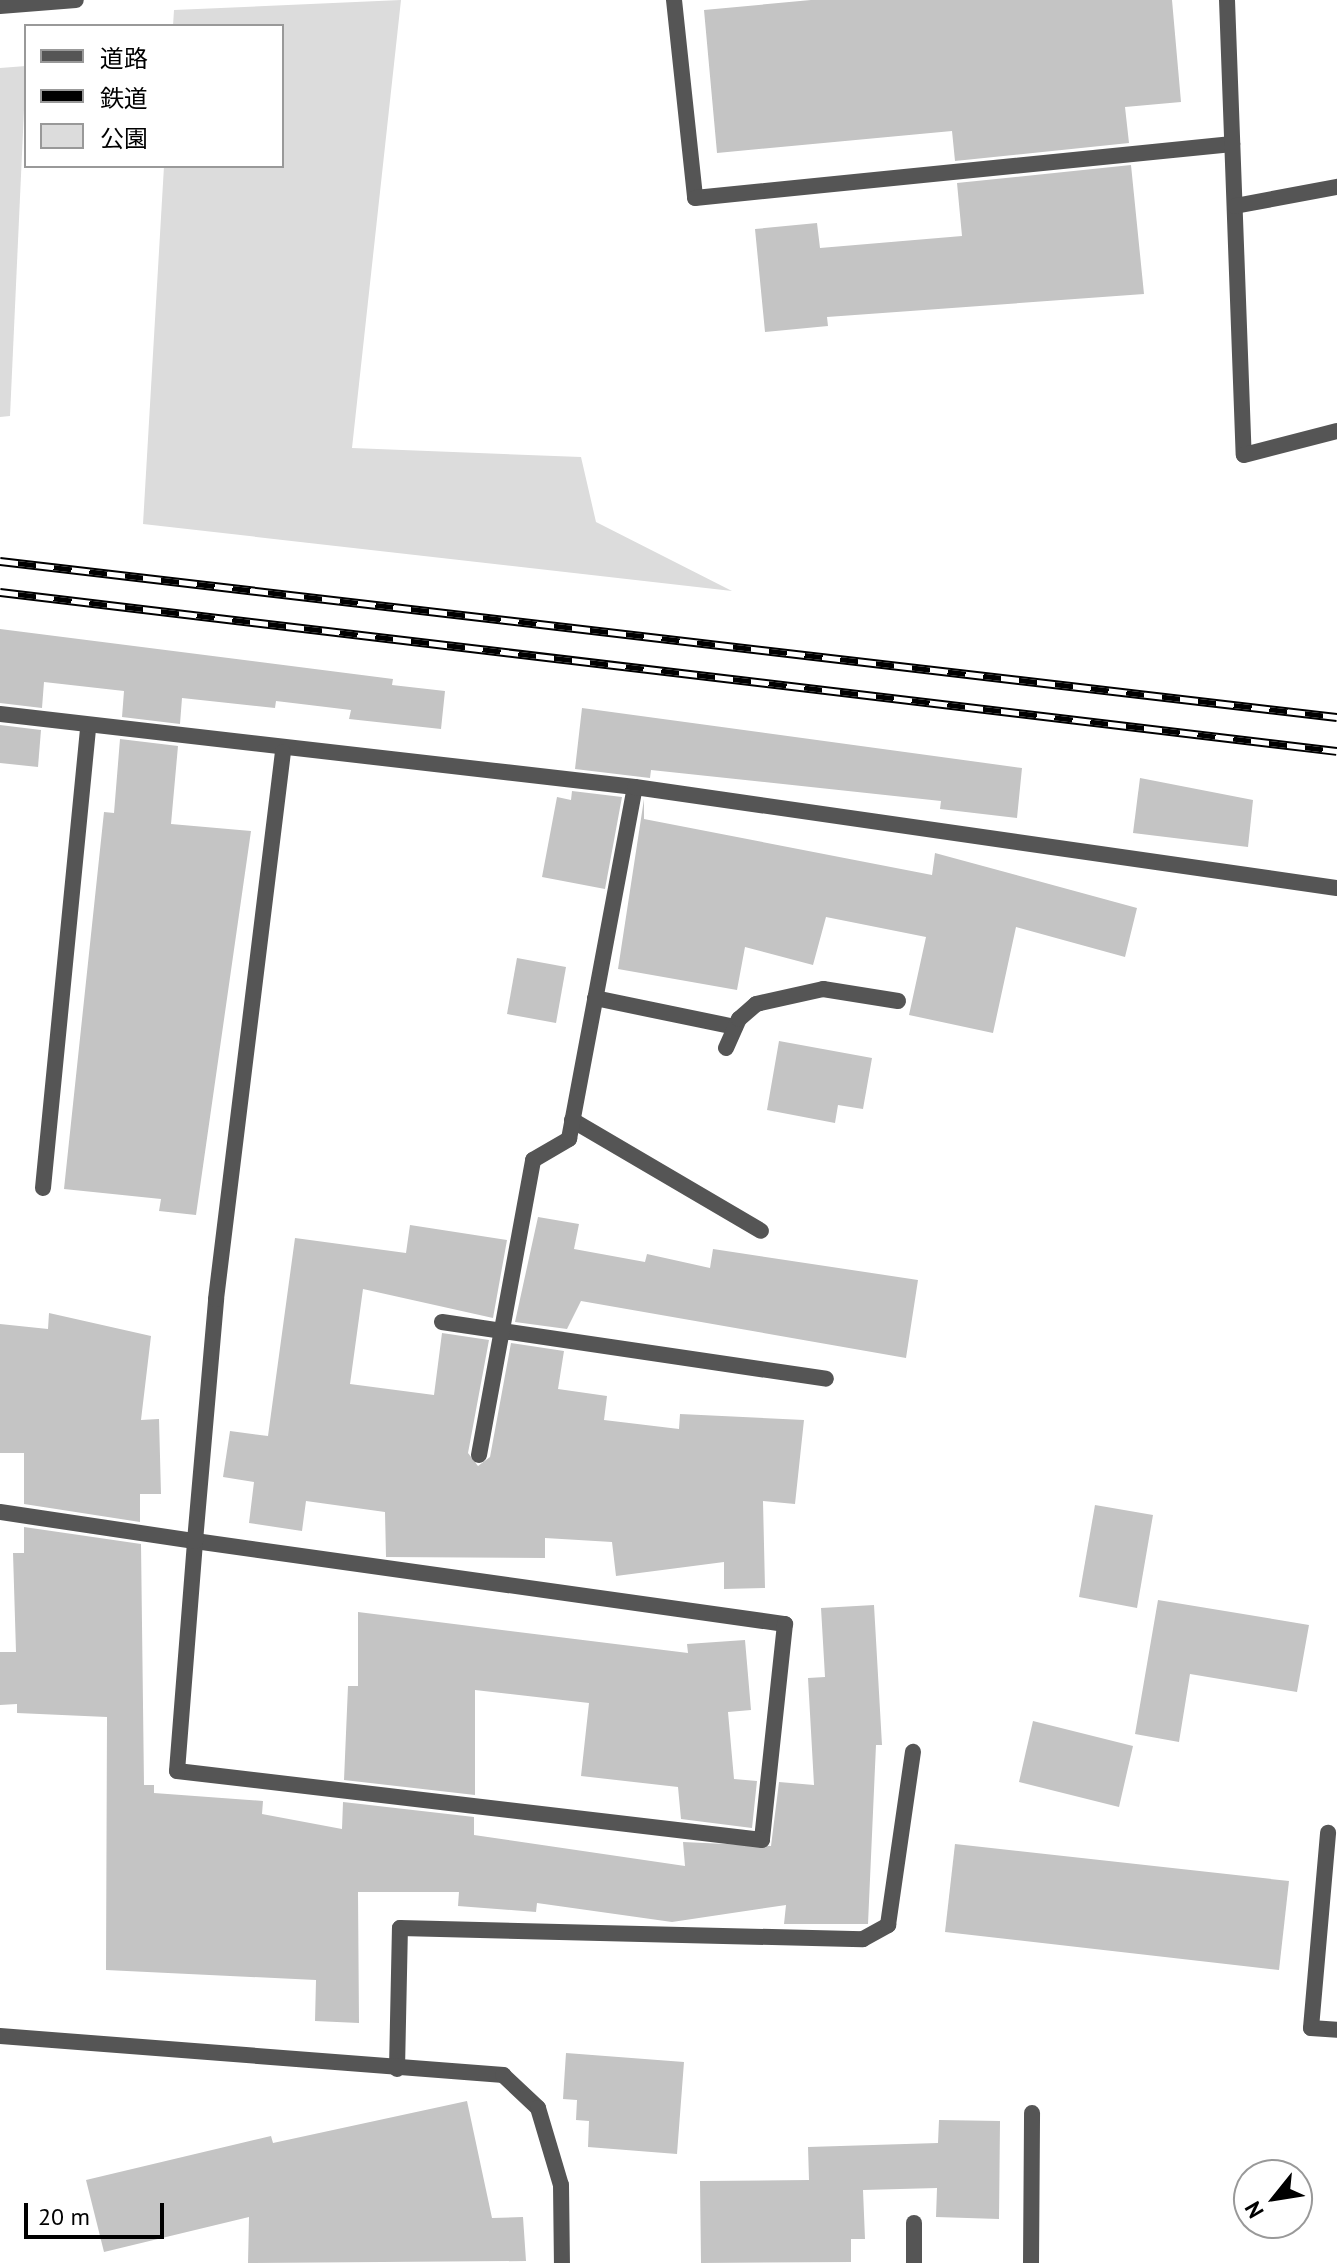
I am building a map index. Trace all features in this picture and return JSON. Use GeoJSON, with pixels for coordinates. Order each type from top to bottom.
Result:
{"type":"FeatureCollection","features":[{"type":"Feature","properties":{"kind":"street"},"geometry":{"type":"LineString","coordinates":[[0,6],[76,0]]}},
{"type":"Feature","properties":{"kind":"street"},"geometry":{"type":"LineString","coordinates":[[674,0],[695,198],[1232,144]]}},
{"type":"Feature","properties":{"kind":"street"},"geometry":{"type":"LineString","coordinates":[[1227,0],[1244,455],[1337,431]]}},
{"type":"Feature","properties":{"kind":"street"},"geometry":{"type":"LineString","coordinates":[[1235,206],[1337,187]]}},
{"type":"Feature","properties":{"kind":"street"},"geometry":{"type":"LineString","coordinates":[[0,714],[283,752],[635,787],[1337,888]]}},
{"type":"Feature","properties":{"kind":"street"},"geometry":{"type":"LineString","coordinates":[[43,1188],[88,726]]}},
{"type":"Feature","properties":{"kind":"street"},"geometry":{"type":"LineString","coordinates":[[0,1512],[195,1541],[785,1624],[762,1840],[177,1771],[195,1541],[283,752]]}},
{"type":"Feature","properties":{"kind":"street"},"geometry":{"type":"LineString","coordinates":[[479,1455],[533,1160],[569,1139],[635,787]]}},
{"type":"Feature","properties":{"kind":"street"},"geometry":{"type":"LineString","coordinates":[[726,1048],[735,1027],[756,1004],[823,989],[898,1001]]}},
{"type":"Feature","properties":{"kind":"street"},"geometry":{"type":"LineString","coordinates":[[595,998],[735,1027]]}},
{"type":"Feature","properties":{"kind":"street"},"geometry":{"type":"LineString","coordinates":[[572,1120],[761,1231]]}},
{"type":"Feature","properties":{"kind":"street"},"geometry":{"type":"LineString","coordinates":[[442,1322],[826,1379]]}},
{"type":"Feature","properties":{"kind":"street"},"geometry":{"type":"LineString","coordinates":[[397,2069],[400,1928],[863,1939],[888,1925],[913,1752]]}},
{"type":"Feature","properties":{"kind":"street"},"geometry":{"type":"LineString","coordinates":[[1328,1833],[1311,2028],[1337,2030]]}},
{"type":"Feature","properties":{"kind":"street"},"geometry":{"type":"LineString","coordinates":[[0,2036],[503,2075],[538,2108],[561,2185],[562,2263]]}},
{"type":"Feature","properties":{"kind":"street"},"geometry":{"type":"LineString","coordinates":[[1031,2263],[1032,2113]]}},
{"type":"Feature","properties":{"kind":"street"},"geometry":{"type":"LineString","coordinates":[[914,2223],[914,2263]]}},
{"type":"Feature","properties":{"kind":"green space"},"geometry":{"type":"Polygon","coordinates":[[[401,0],[352,448],[581,457],[596,522],[732,591],[143,524],[164,168],[284,168],[284,24],[173,24],[174,10],[401,0]]]}},
{"type":"Feature","properties":{"kind":"green space"},"geometry":{"type":"Polygon","coordinates":[[[24,66],[10,416],[0,417],[0,68],[24,66]]]}},
{"type":"Feature","properties":{"kind":"building"},"geometry":{"type":"Polygon","coordinates":[[[811,0],[1172,0],[1181,102],[1125,107],[1129,143],[955,161],[952,131],[717,153],[704,10],[811,0]]]}},
{"type":"Feature","properties":{"kind":"building"},"geometry":{"type":"Polygon","coordinates":[[[1131,165],[1144,294],[827,317],[828,326],[765,332],[755,229],[817,223],[820,248],[962,236],[957,183],[1131,165]]]}},
{"type":"Feature","properties":{"kind":"building"},"geometry":{"type":"Polygon","coordinates":[[[0,629],[393,679],[392,685],[445,691],[441,729],[349,719],[351,710],[276,701],[275,708],[182,698],[180,724],[122,717],[124,691],[44,682],[42,708],[0,703],[0,629]]]}},
{"type":"Feature","properties":{"kind":"building"},"geometry":{"type":"Polygon","coordinates":[[[582,708],[1022,768],[1017,818],[940,809],[941,801],[651,770],[650,778],[575,769],[582,708]]]}},
{"type":"Feature","properties":{"kind":"building"},"geometry":{"type":"Polygon","coordinates":[[[0,725],[41,730],[38,767],[0,763],[0,725]]]}},
{"type":"Feature","properties":{"kind":"building"},"geometry":{"type":"Polygon","coordinates":[[[120,739],[178,746],[171,824],[251,831],[196,1215],[159,1211],[161,1199],[64,1189],[104,812],[114,813],[120,739]]]}},
{"type":"Feature","properties":{"kind":"building"},"geometry":{"type":"Polygon","coordinates":[[[1140,778],[1253,800],[1248,847],[1133,833],[1140,778]]]}},
{"type":"Feature","properties":{"kind":"building"},"geometry":{"type":"Polygon","coordinates":[[[572,791],[622,797],[605,889],[542,877],[557,797],[571,800],[572,791]]]}},
{"type":"Feature","properties":{"kind":"building"},"geometry":{"type":"Polygon","coordinates":[[[644,799],[644,819],[932,875],[935,853],[1137,908],[1125,957],[1016,927],[993,1033],[909,1015],[926,937],[826,917],[813,965],[745,947],[737,990],[618,969],[644,799]]]}},
{"type":"Feature","properties":{"kind":"building"},"geometry":{"type":"Polygon","coordinates":[[[517,958],[566,967],[556,1023],[507,1014],[517,958]]]}},
{"type":"Feature","properties":{"kind":"building"},"geometry":{"type":"Polygon","coordinates":[[[779,1041],[872,1058],[863,1109],[838,1105],[835,1123],[767,1110],[779,1041]]]}},
{"type":"Feature","properties":{"kind":"building"},"geometry":{"type":"Polygon","coordinates":[[[538,1217],[579,1224],[574,1249],[645,1262],[647,1254],[710,1268],[713,1249],[918,1280],[906,1358],[581,1301],[567,1329],[515,1322],[538,1217]]]}},
{"type":"Feature","properties":{"kind":"building"},"geometry":{"type":"Polygon","coordinates":[[[410,1225],[507,1240],[493,1318],[363,1289],[350,1384],[434,1395],[442,1333],[489,1340],[468,1453],[478,1466],[490,1457],[511,1343],[564,1351],[558,1389],[607,1396],[604,1420],[679,1429],[680,1414],[804,1420],[795,1504],[763,1501],[765,1588],[724,1589],[724,1562],[616,1576],[612,1542],[545,1538],[545,1558],[386,1557],[385,1512],[306,1501],[302,1531],[249,1523],[254,1482],[223,1477],[230,1431],[268,1436],[295,1238],[406,1253],[410,1225]]]}},
{"type":"Feature","properties":{"kind":"building"},"geometry":{"type":"Polygon","coordinates":[[[49,1313],[151,1336],[141,1420],[159,1419],[161,1494],[140,1494],[140,1522],[24,1504],[24,1453],[0,1453],[0,1324],[48,1329],[49,1313]]]}},
{"type":"Feature","properties":{"kind":"building"},"geometry":{"type":"Polygon","coordinates":[[[1095,1505],[1153,1515],[1137,1608],[1079,1597],[1095,1505]]]}},
{"type":"Feature","properties":{"kind":"building"},"geometry":{"type":"Polygon","coordinates":[[[24,1527],[141,1544],[144,1785],[154,1785],[154,1793],[263,1801],[262,1814],[342,1829],[343,1802],[474,1817],[474,1835],[685,1866],[683,1842],[771,1846],[779,1782],[814,1785],[808,1678],[825,1677],[821,1608],[874,1605],[882,1745],[876,1745],[868,1924],[784,1924],[786,1905],[672,1922],[537,1903],[536,1912],[458,1906],[459,1892],[358,1892],[359,2023],[315,2021],[316,1980],[106,1970],[107,1717],[17,1713],[17,1704],[0,1705],[0,1652],[16,1652],[13,1553],[24,1553],[24,1527]]]}},
{"type":"Feature","properties":{"kind":"building"},"geometry":{"type":"Polygon","coordinates":[[[1158,1600],[1309,1625],[1297,1692],[1190,1674],[1179,1742],[1135,1734],[1158,1600]]]}},
{"type":"Feature","properties":{"kind":"building"},"geometry":{"type":"Polygon","coordinates":[[[358,1612],[688,1653],[687,1644],[745,1640],[751,1710],[728,1712],[734,1779],[757,1781],[752,1828],[681,1819],[678,1787],[581,1776],[589,1703],[475,1690],[475,1795],[344,1780],[348,1686],[358,1686],[358,1612]]]}},
{"type":"Feature","properties":{"kind":"building"},"geometry":{"type":"Polygon","coordinates":[[[1033,1721],[1133,1746],[1119,1807],[1019,1782],[1033,1721]]]}},
{"type":"Feature","properties":{"kind":"building"},"geometry":{"type":"Polygon","coordinates":[[[955,1844],[1289,1881],[1279,1970],[945,1932],[955,1844]]]}},
{"type":"Feature","properties":{"kind":"building"},"geometry":{"type":"Polygon","coordinates":[[[566,2053],[684,2062],[677,2154],[588,2147],[589,2121],[576,2120],[577,2100],[563,2099],[566,2053]]]}},
{"type":"Feature","properties":{"kind":"building"},"geometry":{"type":"Polygon","coordinates":[[[467,2101],[492,2218],[523,2217],[526,2261],[248,2263],[249,2217],[104,2252],[86,2180],[271,2136],[273,2143],[467,2101]]]}},
{"type":"Feature","properties":{"kind":"building"},"geometry":{"type":"Polygon","coordinates":[[[939,2120],[1000,2121],[999,2219],[936,2217],[937,2188],[863,2190],[865,2239],[851,2239],[851,2262],[701,2263],[700,2181],[809,2180],[808,2147],[938,2143],[939,2120]]]}},
{"type":"Feature","properties":{"kind":"railway"},"geometry":{"type":"LineString","coordinates":[[0,561],[1337,717]]}},
{"type":"Feature","properties":{"kind":"railway"},"geometry":{"type":"LineString","coordinates":[[0,592],[1337,751]]}}]}
